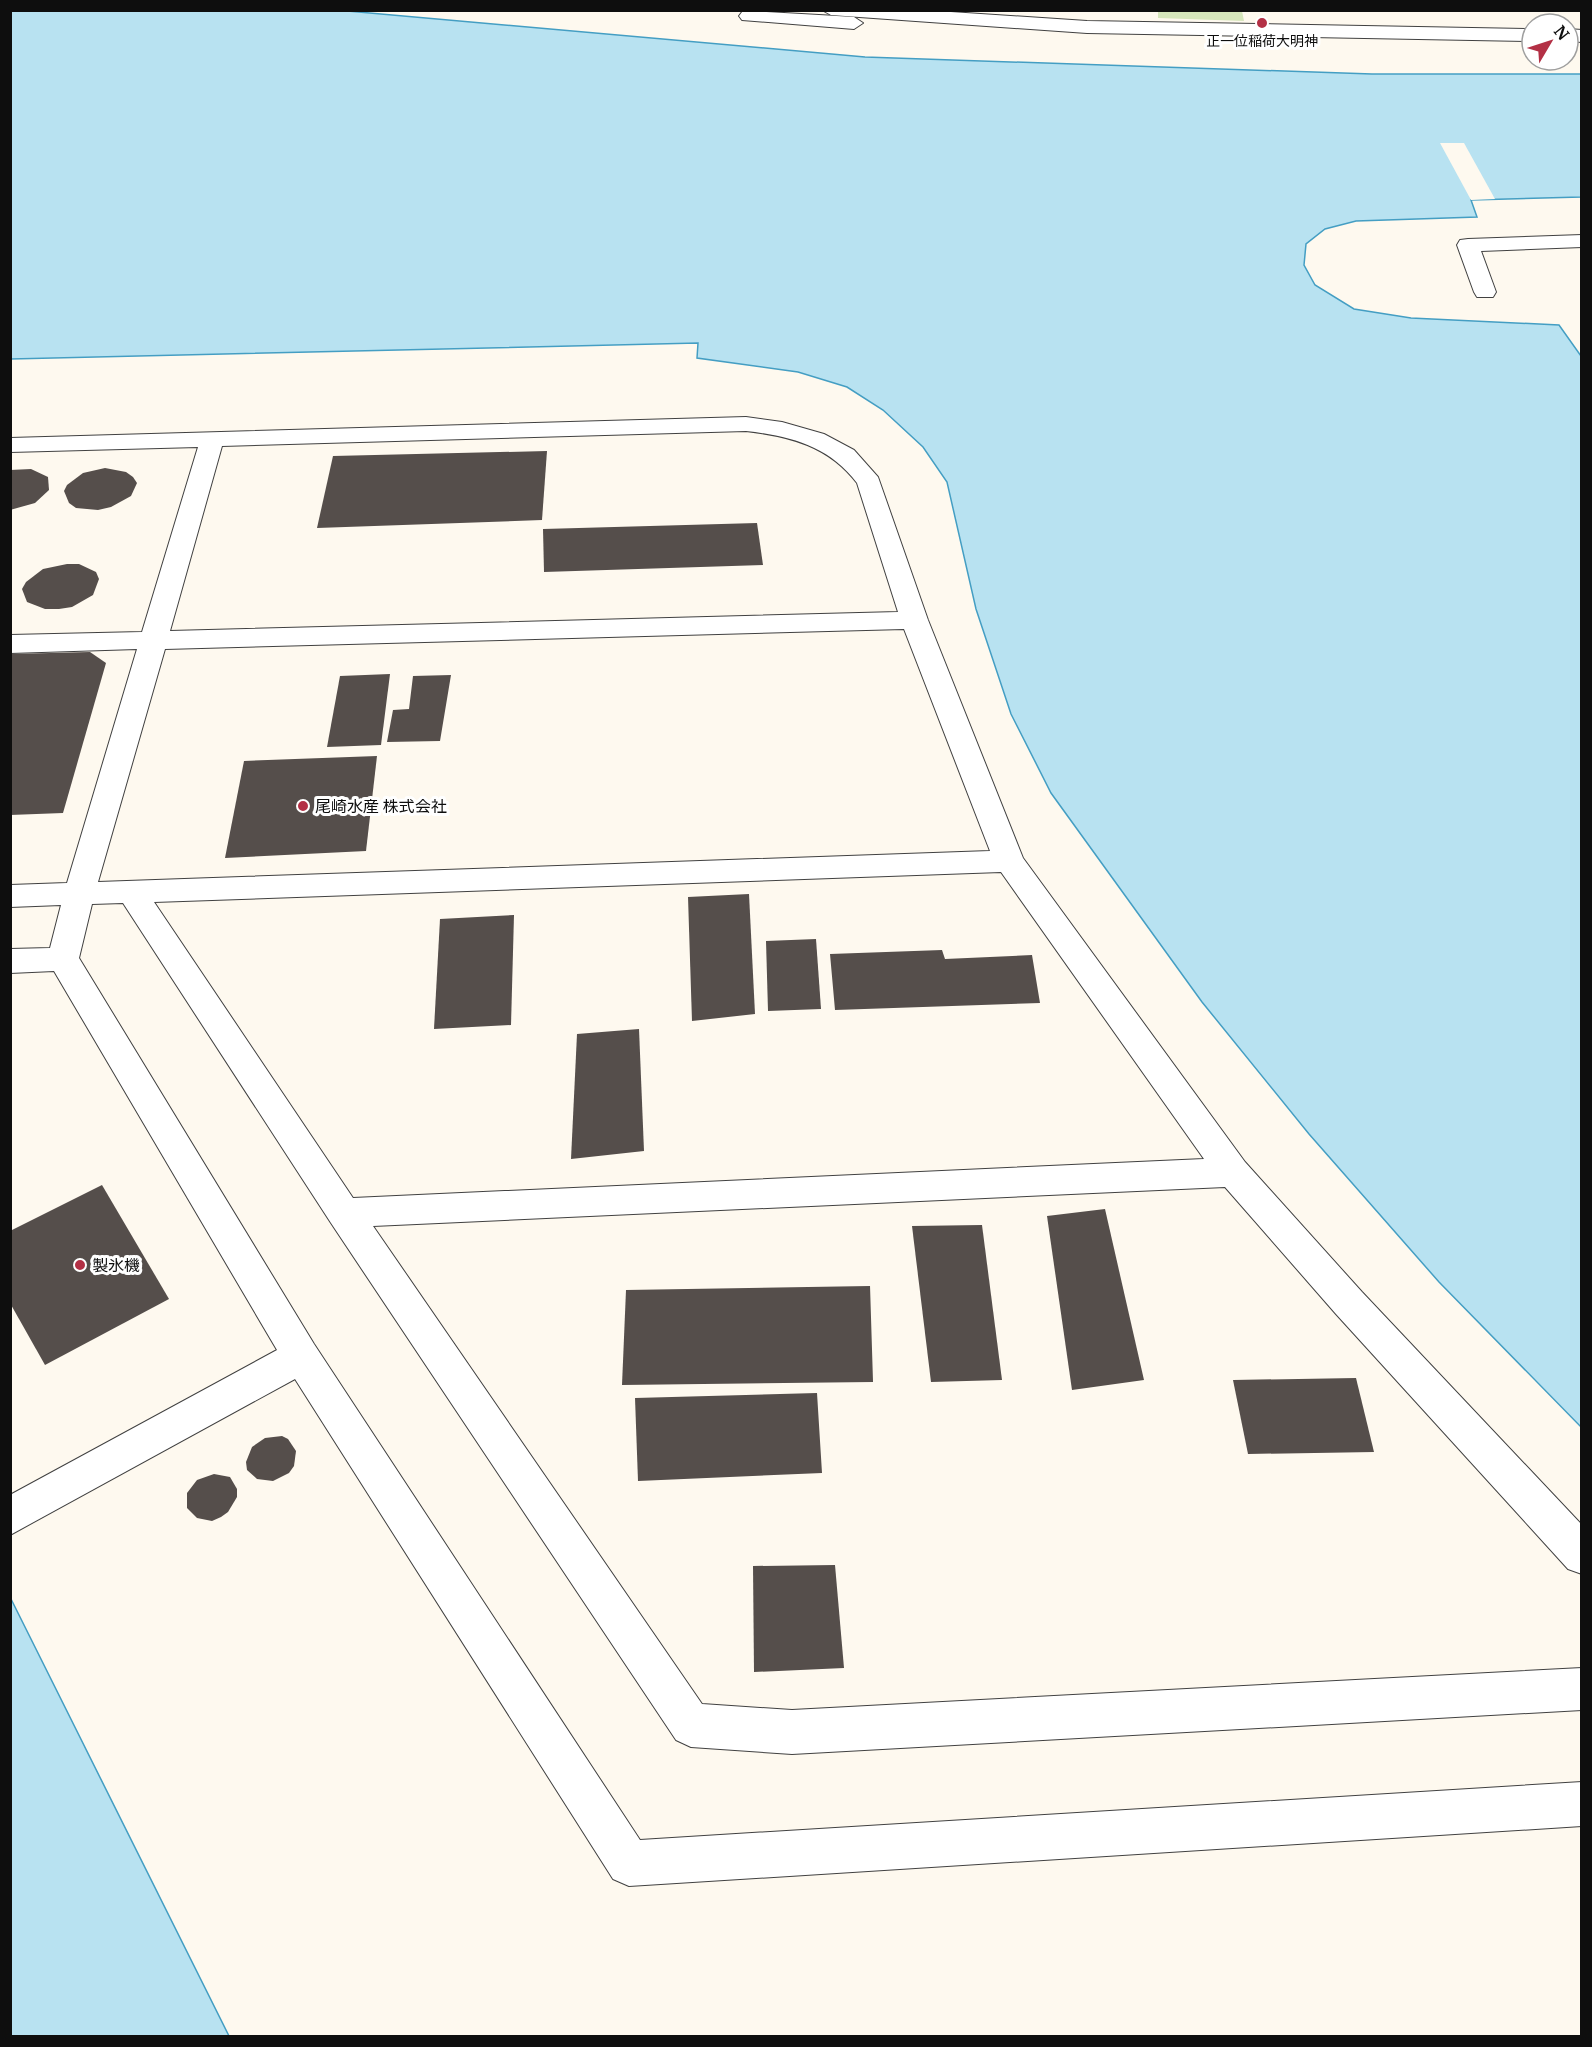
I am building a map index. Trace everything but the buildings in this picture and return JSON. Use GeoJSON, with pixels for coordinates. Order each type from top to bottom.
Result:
{"type":"FeatureCollection","features":[{"type":"Feature","properties":{"kind":"street"},"geometry":{"type":"LineString","coordinates":[[831,10],[905,16],[944,15],[1087,27],[1520,35]]}},
{"type":"Feature","properties":{"kind":"street"},"geometry":{"type":"LineString","coordinates":[[748,16],[879,24],[905,16]]}},
{"type":"Feature","properties":{"kind":"street"},"geometry":{"type":"LineString","coordinates":[[1485,292],[1468,245],[1581,241]]}},
{"type":"Feature","properties":{"kind":"street"},"geometry":{"type":"LineString","coordinates":[[10,445],[746,424],[784,428],[809,435],[840,450],[858,465],[869,482],[914,620],[1009,861],[1233,1172],[1349,1303],[1581,1555]]}},
{"type":"Feature","properties":{"kind":"street"},"geometry":{"type":"LineString","coordinates":[[212,440],[79,894],[63,959],[301,1356],[629,1863],[1581,1804]]}},
{"type":"Feature","properties":{"kind":"street"},"geometry":{"type":"LineString","coordinates":[[10,644],[914,620]]}},
{"type":"Feature","properties":{"kind":"street"},"geometry":{"type":"LineString","coordinates":[[10,896],[1009,861]]}},
{"type":"Feature","properties":{"kind":"street"},"geometry":{"type":"LineString","coordinates":[[132,893],[344,1213],[691,1725],[792,1732],[1581,1689]]}},
{"type":"Feature","properties":{"kind":"street"},"geometry":{"type":"LineString","coordinates":[[10,961],[63,959]]}},
{"type":"Feature","properties":{"kind":"street"},"geometry":{"type":"LineString","coordinates":[[344,1213],[1233,1172]]}},
{"type":"Feature","properties":{"kind":"street"},"geometry":{"type":"LineString","coordinates":[[10,1516],[301,1356]]}},
{"type":"Feature","properties":{"kind":"green space"},"geometry":{"type":"Polygon","coordinates":[[[1158,11],[1242,11],[1244,21],[1158,18],[1158,11]]]}},
{"type":"Feature","properties":{"kind":"water"},"geometry":{"type":"Polygon","coordinates":[[[336,10],[865,57],[1372,74],[1581,74],[1581,197],[1471,200],[1477,217],[1356,221],[1325,229],[1306,244],[1304,265],[1315,285],[1354,309],[1411,318],[1559,325],[1581,356],[1581,1427],[1439,1282],[1309,1134],[1202,1002],[1051,793],[1011,714],[976,609],[947,482],[923,447],[883,410],[847,387],[798,372],[697,358],[698,343],[11,359],[10,11],[336,10]]]}},
{"type":"Feature","properties":{"kind":"water"},"geometry":{"type":"Polygon","coordinates":[[[11,1599],[229,2036],[11,2036],[11,1599]]]}},
{"type":"Feature","properties":{"kind":"pier"},"geometry":{"type":"Polygon","coordinates":[[[1440,143],[1464,143],[1495,199],[1471,200],[1440,143]]]}},
{"type":"Feature","properties":{"kind":"place","name":"正一位稲荷大明神"},"geometry":{"type":"Point","coordinates":[1262,23]}},
{"type":"Feature","properties":{"kind":"place","name":"尾崎水産 株式会社"},"geometry":{"type":"Point","coordinates":[303,806]}},
{"type":"Feature","properties":{"kind":"place","name":"製氷機"},"geometry":{"type":"Point","coordinates":[80,1265]}}]}
